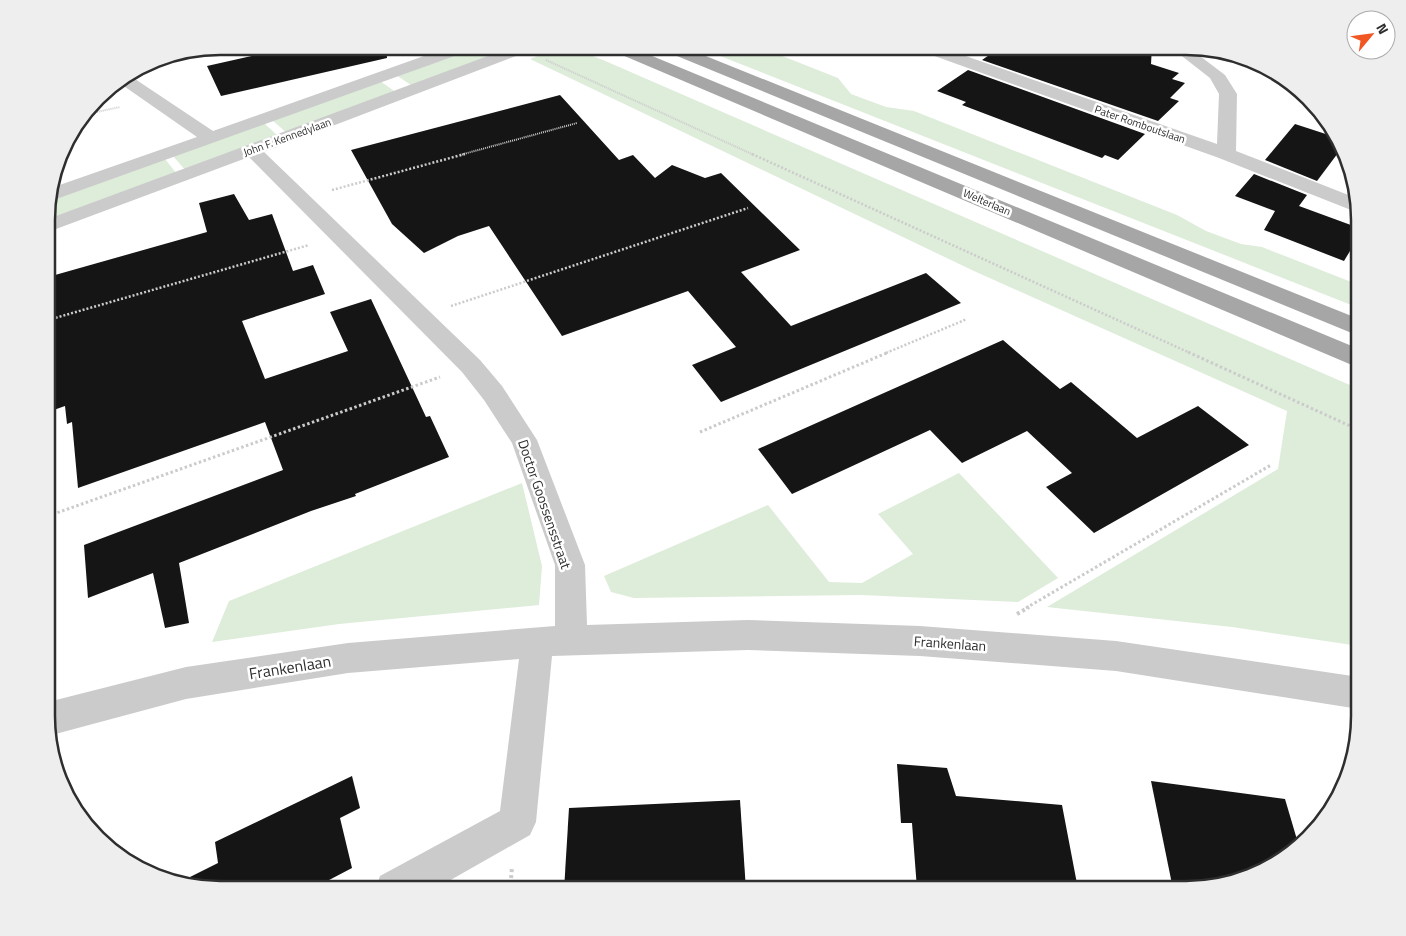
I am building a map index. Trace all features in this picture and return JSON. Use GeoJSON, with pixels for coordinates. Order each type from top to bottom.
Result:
{"type":"FeatureCollection","features":[{"type":"Feature","properties":{"kind":"main road","name":"Welterlaan"},"geometry":{"type":"LineString","coordinates":[[635,55],[1351,356]]}},
{"type":"Feature","properties":{"kind":"main road","name":"Welterlaan"},"geometry":{"type":"LineString","coordinates":[[688,55],[1351,325]]}},
{"type":"Feature","properties":{"kind":"street","name":"John F. Kennedylaan"},"geometry":{"type":"LineString","coordinates":[[57,193],[443,55]]}},
{"type":"Feature","properties":{"kind":"street","name":"John F. Kennedylaan"},"geometry":{"type":"LineString","coordinates":[[55,223],[252,150],[495,55]]}},
{"type":"Feature","properties":{"kind":"street","name":"Pater Romboutslaan"},"geometry":{"type":"LineString","coordinates":[[946,55],[1226,154],[1350,203]]}},
{"type":"Feature","properties":{"kind":"street"},"geometry":{"type":"LineString","coordinates":[[1190,55],[1217,75],[1228,94],[1226,154]]}},
{"type":"Feature","properties":{"kind":"street"},"geometry":{"type":"LineString","coordinates":[[129,82],[211,138]]}},
{"type":"Feature","properties":{"kind":"street","name":"Doctor Goossensstraat"},"geometry":{"type":"LineString","coordinates":[[252,150],[419,317],[471,366],[493,392],[524,440],[570,565],[554,641]]}},
{"type":"Feature","properties":{"kind":"street","name":"Frankenlaan"},"geometry":{"type":"LineString","coordinates":[[55,716],[186,683],[348,658],[554,641],[748,635],[965,644],[1116,656],[1351,692]]}},
{"type":"Feature","properties":{"kind":"street"},"geometry":{"type":"LineString","coordinates":[[410,881],[517,822],[554,641]]}},
{"type":"Feature","properties":{"kind":"path"},"geometry":{"type":"LineString","coordinates":[[539,56],[1351,426]]}},
{"type":"Feature","properties":{"kind":"path"},"geometry":{"type":"LineString","coordinates":[[300,199],[578,123]]}},
{"type":"Feature","properties":{"kind":"path"},"geometry":{"type":"LineString","coordinates":[[419,317],[748,208]]}},
{"type":"Feature","properties":{"kind":"path"},"geometry":{"type":"LineString","coordinates":[[55,318],[339,236]]}},
{"type":"Feature","properties":{"kind":"path"},"geometry":{"type":"LineString","coordinates":[[700,432],[967,319]]}},
{"type":"Feature","properties":{"kind":"path"},"geometry":{"type":"LineString","coordinates":[[55,514],[471,366]]}},
{"type":"Feature","properties":{"kind":"path"},"geometry":{"type":"LineString","coordinates":[[1016,614],[1271,465]]}},
{"type":"Feature","properties":{"kind":"green space"},"geometry":{"type":"Polygon","coordinates":[[[452,55],[492,55],[414,87],[396,75],[452,55]]]}},
{"type":"Feature","properties":{"kind":"green space"},"geometry":{"type":"Polygon","coordinates":[[[540,55],[590,55],[603,60],[1351,386],[1351,645],[1232,627],[1047,607],[1278,469],[1287,411],[974,271],[530,59],[540,55]]]}},
{"type":"Feature","properties":{"kind":"green space"},"geometry":{"type":"Polygon","coordinates":[[[718,55],[780,55],[838,78],[851,94],[886,107],[914,111],[1177,215],[1206,231],[1241,244],[1262,247],[1351,282],[1351,305],[718,55]]]}},
{"type":"Feature","properties":{"kind":"green space"},"geometry":{"type":"Polygon","coordinates":[[[380,81],[397,93],[288,134],[272,120],[380,81]]]}},
{"type":"Feature","properties":{"kind":"green space"},"geometry":{"type":"Polygon","coordinates":[[[264,123],[279,137],[186,171],[173,156],[264,123]]]}},
{"type":"Feature","properties":{"kind":"green space"},"geometry":{"type":"Polygon","coordinates":[[[165,159],[177,174],[55,219],[56,198],[165,159]]]}},
{"type":"Feature","properties":{"kind":"green space"},"geometry":{"type":"Polygon","coordinates":[[[959,473],[1058,578],[1018,602],[861,595],[634,598],[611,592],[604,576],[768,505],[829,582],[862,583],[913,554],[878,514],[959,473]]]}},
{"type":"Feature","properties":{"kind":"green space"},"geometry":{"type":"Polygon","coordinates":[[[522,483],[542,566],[539,605],[339,624],[212,642],[229,601],[522,483]]]}},
{"type":"Feature","properties":{"kind":"building"},"geometry":{"type":"Polygon","coordinates":[[[256,55],[387,55],[387,58],[221,96],[207,66],[256,55]]]}},
{"type":"Feature","properties":{"kind":"building"},"geometry":{"type":"Polygon","coordinates":[[[989,55],[1152,55],[1151,64],[1179,73],[1172,79],[1185,83],[1170,98],[1179,101],[1158,121],[982,60],[989,55]]]}},
{"type":"Feature","properties":{"kind":"building"},"geometry":{"type":"Polygon","coordinates":[[[968,70],[1145,134],[1118,160],[1105,155],[1102,158],[962,105],[966,102],[937,91],[968,70]]]}},
{"type":"Feature","properties":{"kind":"building"},"geometry":{"type":"Polygon","coordinates":[[[560,95],[619,160],[633,155],[655,178],[672,165],[705,178],[721,173],[800,250],[741,272],[791,326],[926,273],[961,303],[721,402],[692,365],[736,347],[688,291],[562,336],[489,226],[458,236],[424,253],[392,224],[351,150],[560,95]]]}},
{"type":"Feature","properties":{"kind":"building"},"geometry":{"type":"Polygon","coordinates":[[[1295,124],[1327,134],[1337,154],[1317,181],[1265,160],[1295,124]]]}},
{"type":"Feature","properties":{"kind":"building"},"geometry":{"type":"Polygon","coordinates":[[[1254,174],[1307,195],[1299,206],[1351,225],[1351,249],[1344,261],[1264,230],[1275,211],[1235,196],[1254,174]]]}},
{"type":"Feature","properties":{"kind":"building"},"geometry":{"type":"Polygon","coordinates":[[[234,194],[249,220],[272,214],[293,271],[313,265],[325,294],[242,321],[265,379],[348,351],[330,312],[371,299],[426,417],[430,416],[449,457],[355,494],[356,496],[311,511],[179,563],[189,623],[165,628],[153,573],[88,598],[84,545],[283,470],[265,422],[78,488],[72,422],[67,424],[65,406],[55,410],[55,275],[207,232],[199,203],[234,194]]]}},
{"type":"Feature","properties":{"kind":"building"},"geometry":{"type":"Polygon","coordinates":[[[1003,340],[1060,389],[1071,382],[1137,438],[1198,406],[1249,445],[1094,533],[1046,487],[1072,473],[1027,431],[962,463],[930,430],[792,494],[758,449],[1003,340]]]}},
{"type":"Feature","properties":{"kind":"building"},"geometry":{"type":"Polygon","coordinates":[[[897,764],[947,768],[956,796],[1062,805],[1076,881],[916,881],[912,823],[901,823],[897,764]]]}},
{"type":"Feature","properties":{"kind":"building"},"geometry":{"type":"Polygon","coordinates":[[[352,776],[360,808],[340,818],[352,868],[327,881],[209,881],[188,878],[218,863],[215,842],[352,776]]]}},
{"type":"Feature","properties":{"kind":"building"},"geometry":{"type":"Polygon","coordinates":[[[1151,781],[1285,799],[1297,838],[1278,853],[1259,864],[1218,878],[1197,881],[1171,881],[1151,781]]]}},
{"type":"Feature","properties":{"kind":"building"},"geometry":{"type":"Polygon","coordinates":[[[740,800],[745,881],[565,881],[569,808],[740,800]]]}}]}
